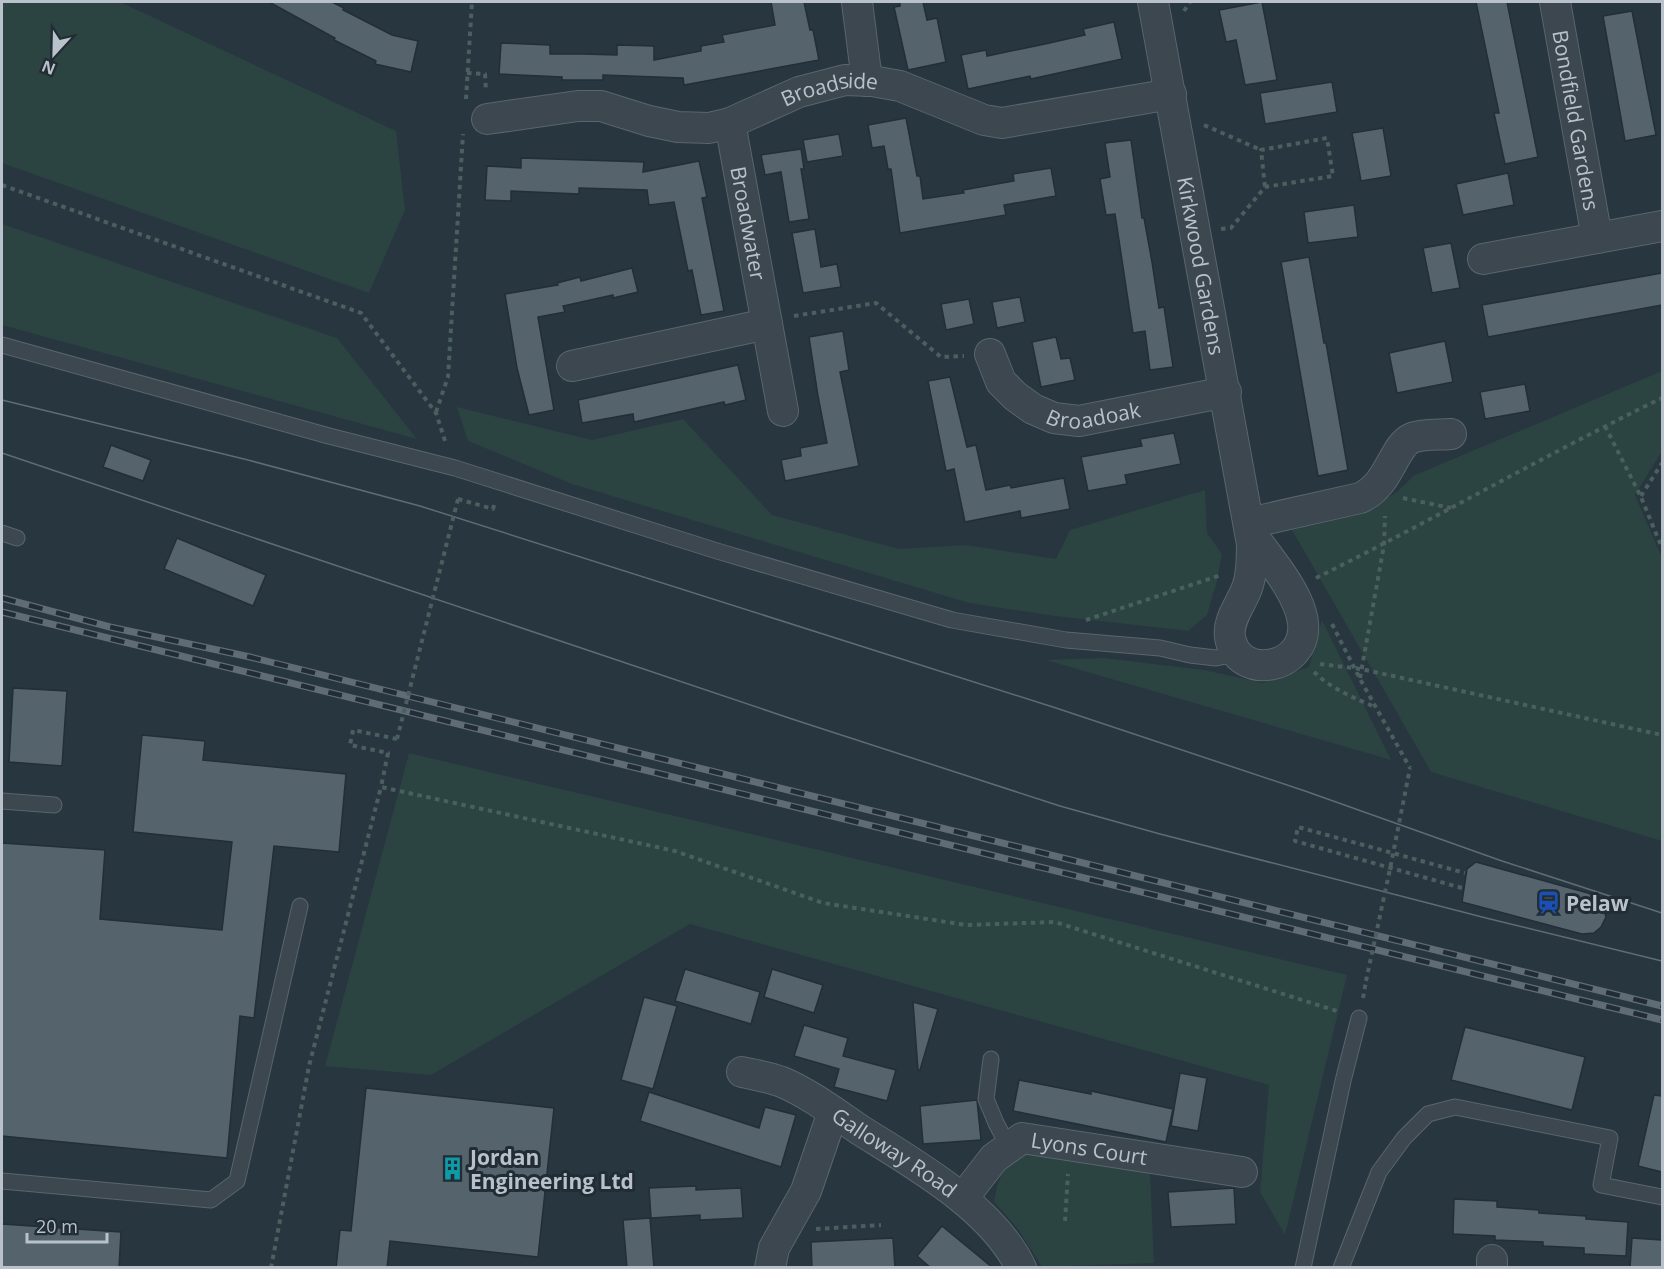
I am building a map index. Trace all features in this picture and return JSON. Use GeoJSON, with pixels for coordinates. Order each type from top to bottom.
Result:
{"type":"FeatureCollection","features":[{"type":"Feature","properties":{"kind":"street"},"geometry":{"type":"LineString","coordinates":[[857,2],[867,81]]}},
{"type":"Feature","properties":{"kind":"street","name":"Kirkwood Gardens"},"geometry":{"type":"LineString","coordinates":[[1153,2],[1250,527],[1252,565],[1243,600],[1233,618],[1229,633],[1236,654]]}},
{"type":"Feature","properties":{"kind":"street","name":"Bondfield Gardens"},"geometry":{"type":"LineString","coordinates":[[1555,2],[1597,238]]}},
{"type":"Feature","properties":{"kind":"street","name":"Broadside"},"geometry":{"type":"LineString","coordinates":[[472,120],[578,106],[601,106],[678,128],[709,128],[730,123],[799,92],[822,84],[845,80],[900,86],[984,120],[1002,123],[1171,94]]}},
{"type":"Feature","properties":{"kind":"street","name":"Broadwater"},"geometry":{"type":"LineString","coordinates":[[730,123],[783,411]]}},
{"type":"Feature","properties":{"kind":"street","name":"Bondfield Gardens"},"geometry":{"type":"LineString","coordinates":[[1483,259],[1662,226]]}},
{"type":"Feature","properties":{"kind":"street"},"geometry":{"type":"LineString","coordinates":[[572,366],[767,322]]}},
{"type":"Feature","properties":{"kind":"street","name":"Broadoak"},"geometry":{"type":"LineString","coordinates":[[990,354],[1000,382],[1033,409],[1054,418],[1079,421],[1226,392]]}},
{"type":"Feature","properties":{"kind":"street"},"geometry":{"type":"LineString","coordinates":[[1250,527],[1372,493],[1403,446],[1412,438],[1450,434]]}},
{"type":"Feature","properties":{"kind":"street","name":"Kirkwood Gardens"},"geometry":{"type":"LineString","coordinates":[[1250,527],[1300,610],[1303,633],[1298,658]]}},
{"type":"Feature","properties":{"kind":"street"},"geometry":{"type":"LineString","coordinates":[[1236,654],[1244,661],[1260,665],[1298,658]]}},
{"type":"Feature","properties":{"kind":"street","name":"Galloway Road"},"geometry":{"type":"LineString","coordinates":[[742,1072],[781,1082],[833,1112],[963,1198],[992,1228],[1017,1259],[1021,1268]]}},
{"type":"Feature","properties":{"kind":"street"},"geometry":{"type":"LineString","coordinates":[[770,1268],[774,1248],[806,1191],[833,1112]]}},
{"type":"Feature","properties":{"kind":"street","name":"Lyons Court"},"geometry":{"type":"LineString","coordinates":[[963,1198],[994,1158],[1022,1138],[1242,1172]]}},
{"type":"Feature","properties":{"kind":"lane"},"geometry":{"type":"LineString","coordinates":[[2,345],[329,436],[455,468],[952,620],[1044,636],[1160,648],[1190,655],[1216,658],[1236,654]]}},
{"type":"Feature","properties":{"kind":"lane"},"geometry":{"type":"LineString","coordinates":[[2,533],[17,538]]}},
{"type":"Feature","properties":{"kind":"lane"},"geometry":{"type":"LineString","coordinates":[[2,801],[54,805]]}},
{"type":"Feature","properties":{"kind":"lane"},"geometry":{"type":"LineString","coordinates":[[2,1181],[211,1200],[237,1182],[300,906]]}},
{"type":"Feature","properties":{"kind":"lane"},"geometry":{"type":"LineString","coordinates":[[1303,1268],[1342,1082],[1359,1018]]}},
{"type":"Feature","properties":{"kind":"lane"},"geometry":{"type":"LineString","coordinates":[[991,1059],[986,1099],[1008,1146]]}},
{"type":"Feature","properties":{"kind":"lane"},"geometry":{"type":"LineString","coordinates":[[1341,1268],[1379,1172],[1404,1138],[1428,1114],[1455,1107],[1610,1138],[1601,1185],[1662,1197]]}},
{"type":"Feature","properties":{"kind":"path"},"geometry":{"type":"LineString","coordinates":[[436,413],[448,377],[472,120],[472,2]]}},
{"type":"Feature","properties":{"kind":"path"},"geometry":{"type":"LineString","coordinates":[[1177,124],[1195,121],[1261,150],[1327,138],[1334,176],[1265,187],[1231,228],[1197,233]]}},
{"type":"Feature","properties":{"kind":"path"},"geometry":{"type":"LineString","coordinates":[[1261,150],[1265,187]]}},
{"type":"Feature","properties":{"kind":"path"},"geometry":{"type":"LineString","coordinates":[[2,185],[361,314],[436,413],[455,468]]}},
{"type":"Feature","properties":{"kind":"path"},"geometry":{"type":"LineString","coordinates":[[767,322],[876,303],[941,357],[990,354]]}},
{"type":"Feature","properties":{"kind":"path"},"geometry":{"type":"LineString","coordinates":[[1310,582],[1662,398]]}},
{"type":"Feature","properties":{"kind":"path"},"geometry":{"type":"LineString","coordinates":[[1605,426],[1641,497],[1662,548]]}},
{"type":"Feature","properties":{"kind":"path"},"geometry":{"type":"LineString","coordinates":[[1641,497],[1662,463]]}},
{"type":"Feature","properties":{"kind":"path"},"geometry":{"type":"LineString","coordinates":[[1396,497],[1451,508]]}},
{"type":"Feature","properties":{"kind":"path"},"geometry":{"type":"LineString","coordinates":[[271,1268],[309,1066],[388,753],[350,745],[353,730],[397,739],[458,499],[493,509],[495,501],[487,499]]}},
{"type":"Feature","properties":{"kind":"path"},"geometry":{"type":"LineString","coordinates":[[1360,679],[1384,545]]}},
{"type":"Feature","properties":{"kind":"path"},"geometry":{"type":"LineString","coordinates":[[1044,636],[1069,625],[1252,565]]}},
{"type":"Feature","properties":{"kind":"path"},"geometry":{"type":"LineString","coordinates":[[1330,620],[1410,768],[1366,981]]}},
{"type":"Feature","properties":{"kind":"path"},"geometry":{"type":"LineString","coordinates":[[1298,658],[1327,666],[1361,669],[1662,735]]}},
{"type":"Feature","properties":{"kind":"path"},"geometry":{"type":"LineString","coordinates":[[1298,658],[1319,677],[1350,696],[1375,707]]}},
{"type":"Feature","properties":{"kind":"path"},"geometry":{"type":"LineString","coordinates":[[381,787],[675,850],[823,903],[966,925],[1055,922],[1359,1018]]}},
{"type":"Feature","properties":{"kind":"path"},"geometry":{"type":"LineString","coordinates":[[1462,888],[1295,841],[1298,827],[1465,873]]}},
{"type":"Feature","properties":{"kind":"path"},"geometry":{"type":"LineString","coordinates":[[1065,1221],[1067,1145]]}},
{"type":"Feature","properties":{"kind":"path"},"geometry":{"type":"LineString","coordinates":[[782,1231],[881,1225]]}},
{"type":"Feature","properties":{"kind":"green space"},"geometry":{"type":"Polygon","coordinates":[[[2,2],[120,2],[396,131],[405,210],[369,293],[2,163],[2,2]]]}},
{"type":"Feature","properties":{"kind":"green space"},"geometry":{"type":"Polygon","coordinates":[[[2,224],[337,338],[417,439],[2,325],[2,224]]]}},
{"type":"Feature","properties":{"kind":"green space"},"geometry":{"type":"Polygon","coordinates":[[[1662,371],[1662,451],[1635,495],[1662,558],[1662,841],[1431,772],[1292,530],[1342,518],[1372,507],[1387,499],[1413,476],[1662,371]]]}},
{"type":"Feature","properties":{"kind":"green space"},"geometry":{"type":"Polygon","coordinates":[[[457,407],[592,440],[683,419],[772,515],[899,549],[966,545],[1056,559],[1070,530],[1205,490],[1207,533],[1222,554],[1217,581],[1207,615],[1188,631],[1055,616],[969,603],[572,484],[468,441],[457,407]]]}},
{"type":"Feature","properties":{"kind":"green space"},"geometry":{"type":"Polygon","coordinates":[[[1322,620],[1391,760],[1046,660],[1104,658],[1204,670],[1263,683],[1309,667],[1322,620]]]}},
{"type":"Feature","properties":{"kind":"green space"},"geometry":{"type":"Polygon","coordinates":[[[409,753],[1347,975],[1285,1235],[1260,1192],[1269,1085],[690,924],[431,1075],[325,1066],[409,753]]]}},
{"type":"Feature","properties":{"kind":"green space"},"geometry":{"type":"Polygon","coordinates":[[[1024,1151],[1150,1172],[1154,1263],[1042,1267],[1018,1229],[994,1202],[997,1186],[1006,1167],[1024,1151]]]}},
{"type":"Feature","properties":{"kind":"building"},"geometry":{"type":"Polygon","coordinates":[[[269,2],[332,2],[392,35],[418,41],[411,72],[375,64],[376,61],[334,40],[335,38],[269,2]]]}},
{"type":"Feature","properties":{"kind":"building"},"geometry":{"type":"Polygon","coordinates":[[[771,2],[804,2],[819,60],[684,85],[683,78],[603,75],[603,80],[562,80],[562,77],[499,74],[501,43],[550,45],[550,54],[617,55],[617,45],[654,46],[654,60],[701,51],[701,46],[724,42],[722,35],[775,25],[771,2]]]}},
{"type":"Feature","properties":{"kind":"building"},"geometry":{"type":"Polygon","coordinates":[[[900,2],[923,2],[927,20],[937,18],[946,62],[908,70],[894,7],[900,6],[900,2]]]}},
{"type":"Feature","properties":{"kind":"building"},"geometry":{"type":"Polygon","coordinates":[[[1262,2],[1277,80],[1245,85],[1236,40],[1226,42],[1219,10],[1262,2]]]}},
{"type":"Feature","properties":{"kind":"building"},"geometry":{"type":"Polygon","coordinates":[[[1476,2],[1507,2],[1538,157],[1505,164],[1494,113],[1499,113],[1476,2]]]}},
{"type":"Feature","properties":{"kind":"building"},"geometry":{"type":"Polygon","coordinates":[[[1632,11],[1656,135],[1625,141],[1603,16],[1632,11]]]}},
{"type":"Feature","properties":{"kind":"building"},"geometry":{"type":"Polygon","coordinates":[[[1114,22],[1122,59],[1031,79],[1030,76],[968,89],[961,55],[986,50],[987,56],[1045,44],[1085,35],[1083,29],[1114,22]]]}},
{"type":"Feature","properties":{"kind":"building"},"geometry":{"type":"Polygon","coordinates":[[[1332,82],[1337,112],[1265,124],[1260,93],[1332,82]]]}},
{"type":"Feature","properties":{"kind":"building"},"geometry":{"type":"Polygon","coordinates":[[[906,118],[923,199],[964,193],[963,190],[1014,181],[1013,174],[1051,168],[1056,196],[1004,205],[1006,215],[900,233],[891,169],[888,169],[884,146],[872,148],[868,125],[906,118]]]}},
{"type":"Feature","properties":{"kind":"building"},"geometry":{"type":"Polygon","coordinates":[[[1383,128],[1391,176],[1361,181],[1352,133],[1383,128]]]}},
{"type":"Feature","properties":{"kind":"building"},"geometry":{"type":"Polygon","coordinates":[[[839,134],[843,156],[807,162],[803,140],[839,134]]]}},
{"type":"Feature","properties":{"kind":"building"},"geometry":{"type":"Polygon","coordinates":[[[1131,140],[1142,218],[1144,218],[1159,308],[1164,307],[1173,367],[1150,370],[1145,331],[1133,333],[1115,214],[1106,215],[1100,179],[1110,177],[1105,143],[1131,140]]]}},
{"type":"Feature","properties":{"kind":"building"},"geometry":{"type":"Polygon","coordinates":[[[801,149],[804,169],[801,169],[809,219],[789,222],[781,172],[765,175],[761,155],[801,149]]]}},
{"type":"Feature","properties":{"kind":"building"},"geometry":{"type":"Polygon","coordinates":[[[521,158],[644,162],[643,172],[699,161],[707,197],[702,198],[724,311],[701,315],[692,270],[688,271],[674,202],[649,205],[647,190],[579,188],[579,194],[511,191],[511,201],[485,200],[487,166],[521,168],[521,158]]]}},
{"type":"Feature","properties":{"kind":"building"},"geometry":{"type":"Polygon","coordinates":[[[1508,173],[1514,205],[1463,215],[1456,184],[1508,173]]]}},
{"type":"Feature","properties":{"kind":"building"},"geometry":{"type":"Polygon","coordinates":[[[1354,205],[1358,237],[1308,243],[1304,212],[1354,205]]]}},
{"type":"Feature","properties":{"kind":"building"},"geometry":{"type":"Polygon","coordinates":[[[815,229],[821,267],[837,264],[841,287],[803,293],[792,233],[815,229]]]}},
{"type":"Feature","properties":{"kind":"building"},"geometry":{"type":"Polygon","coordinates":[[[1451,243],[1460,288],[1432,293],[1423,248],[1451,243]]]}},
{"type":"Feature","properties":{"kind":"building"},"geometry":{"type":"Polygon","coordinates":[[[1309,257],[1348,470],[1318,476],[1281,262],[1309,257]]]}},
{"type":"Feature","properties":{"kind":"building"},"geometry":{"type":"Polygon","coordinates":[[[632,268],[638,292],[563,306],[565,312],[538,317],[554,410],[529,415],[517,368],[505,294],[558,285],[557,283],[580,277],[581,281],[632,268]]]}},
{"type":"Feature","properties":{"kind":"building"},"geometry":{"type":"Polygon","coordinates":[[[1662,273],[1662,305],[1488,337],[1482,305],[1662,273]]]}},
{"type":"Feature","properties":{"kind":"building"},"geometry":{"type":"Polygon","coordinates":[[[1020,297],[1025,322],[997,328],[992,302],[1020,297]]]}},
{"type":"Feature","properties":{"kind":"building"},"geometry":{"type":"Polygon","coordinates":[[[969,299],[974,324],[946,330],[941,304],[969,299]]]}},
{"type":"Feature","properties":{"kind":"building"},"geometry":{"type":"Polygon","coordinates":[[[843,331],[849,370],[840,372],[859,466],[785,481],[781,460],[801,456],[800,448],[827,443],[809,337],[843,331]]]}},
{"type":"Feature","properties":{"kind":"building"},"geometry":{"type":"Polygon","coordinates":[[[1056,337],[1061,359],[1070,358],[1075,380],[1041,387],[1032,342],[1056,337]]]}},
{"type":"Feature","properties":{"kind":"building"},"geometry":{"type":"Polygon","coordinates":[[[1445,341],[1453,382],[1397,393],[1389,353],[1445,341]]]}},
{"type":"Feature","properties":{"kind":"building"},"geometry":{"type":"Polygon","coordinates":[[[738,365],[746,400],[725,405],[724,402],[634,422],[633,414],[582,423],[578,400],[738,365]]]}},
{"type":"Feature","properties":{"kind":"building"},"geometry":{"type":"Polygon","coordinates":[[[950,377],[967,447],[976,445],[986,490],[1010,485],[1011,488],[1064,478],[1070,509],[1021,518],[1020,511],[965,522],[954,469],[946,471],[928,381],[950,377]]]}},
{"type":"Feature","properties":{"kind":"building"},"geometry":{"type":"Polygon","coordinates":[[[1525,384],[1530,411],[1485,419],[1480,392],[1525,384]]]}},
{"type":"Feature","properties":{"kind":"building"},"geometry":{"type":"Polygon","coordinates":[[[1174,433],[1181,464],[1125,475],[1127,484],[1088,491],[1081,457],[1142,446],[1140,439],[1174,433]]]}},
{"type":"Feature","properties":{"kind":"building"},"geometry":{"type":"Polygon","coordinates":[[[111,445],[151,460],[143,481],[103,467],[111,445]]]}},
{"type":"Feature","properties":{"kind":"building"},"geometry":{"type":"Polygon","coordinates":[[[177,538],[266,575],[253,606],[164,569],[177,538]]]}},
{"type":"Feature","properties":{"kind":"building"},"geometry":{"type":"Polygon","coordinates":[[[13,688],[67,691],[62,766],[9,762],[13,688]]]}},
{"type":"Feature","properties":{"kind":"building"},"geometry":{"type":"Polygon","coordinates":[[[142,735],[205,741],[203,760],[346,774],[339,852],[274,846],[254,1018],[240,1016],[227,1158],[2,1136],[2,843],[105,850],[100,919],[222,930],[232,842],[133,832],[142,735]]]}},
{"type":"Feature","properties":{"kind":"building"},"geometry":{"type":"Polygon","coordinates":[[[1476,862],[1595,895],[1601,900],[1606,917],[1601,927],[1594,933],[1582,934],[1462,902],[1467,869],[1476,862]]]}},
{"type":"Feature","properties":{"kind":"building"},"geometry":{"type":"Polygon","coordinates":[[[685,969],[760,992],[751,1024],[675,1001],[685,969]]]}},
{"type":"Feature","properties":{"kind":"building"},"geometry":{"type":"Polygon","coordinates":[[[772,969],[823,985],[814,1013],[764,997],[772,969]]]}},
{"type":"Feature","properties":{"kind":"building"},"geometry":{"type":"Polygon","coordinates":[[[644,997],[677,1006],[653,1089],[621,1080],[644,997]]]}},
{"type":"Feature","properties":{"kind":"building"},"geometry":{"type":"Polygon","coordinates":[[[913,1002],[938,1009],[920,1070],[918,1070],[913,1002]]]}},
{"type":"Feature","properties":{"kind":"building"},"geometry":{"type":"Polygon","coordinates":[[[804,1025],[848,1038],[843,1056],[896,1070],[887,1101],[834,1087],[839,1069],[794,1056],[804,1025]]]}},
{"type":"Feature","properties":{"kind":"building"},"geometry":{"type":"Polygon","coordinates":[[[1465,1027],[1585,1057],[1572,1110],[1451,1080],[1465,1027]]]}},
{"type":"Feature","properties":{"kind":"building"},"geometry":{"type":"Polygon","coordinates":[[[1180,1073],[1207,1078],[1198,1131],[1171,1126],[1180,1073]]]}},
{"type":"Feature","properties":{"kind":"building"},"geometry":{"type":"Polygon","coordinates":[[[1019,1080],[1091,1094],[1091,1091],[1173,1109],[1166,1142],[1013,1111],[1019,1080]]]}},
{"type":"Feature","properties":{"kind":"building","name":"Jordan Engineering Ltd"},"geometry":{"type":"Polygon","coordinates":[[[366,1088],[554,1108],[538,1257],[390,1241],[387,1268],[336,1268],[340,1230],[351,1231],[366,1088]]]}},
{"type":"Feature","properties":{"kind":"building"},"geometry":{"type":"Polygon","coordinates":[[[649,1092],[759,1128],[765,1107],[796,1115],[781,1167],[640,1121],[649,1092]]]}},
{"type":"Feature","properties":{"kind":"building"},"geometry":{"type":"Polygon","coordinates":[[[1654,1095],[1662,1096],[1662,1172],[1638,1166],[1654,1095]]]}},
{"type":"Feature","properties":{"kind":"building"},"geometry":{"type":"Polygon","coordinates":[[[977,1100],[981,1140],[923,1144],[920,1106],[977,1100]]]}},
{"type":"Feature","properties":{"kind":"building"},"geometry":{"type":"Polygon","coordinates":[[[696,1186],[696,1190],[741,1188],[743,1218],[700,1220],[700,1215],[651,1218],[649,1188],[696,1186]]]}},
{"type":"Feature","properties":{"kind":"building"},"geometry":{"type":"Polygon","coordinates":[[[1234,1188],[1236,1224],[1171,1227],[1168,1192],[1234,1188]]]}},
{"type":"Feature","properties":{"kind":"building"},"geometry":{"type":"Polygon","coordinates":[[[1454,1199],[1497,1201],[1497,1207],[1628,1222],[1626,1256],[1584,1254],[1584,1248],[1543,1246],[1543,1242],[1495,1240],[1495,1236],[1453,1234],[1454,1199]]]}},
{"type":"Feature","properties":{"kind":"building"},"geometry":{"type":"Polygon","coordinates":[[[650,1218],[654,1268],[627,1268],[623,1220],[650,1218]]]}},
{"type":"Feature","properties":{"kind":"building"},"geometry":{"type":"Polygon","coordinates":[[[2,1224],[121,1232],[119,1268],[2,1268],[2,1224]]]}},
{"type":"Feature","properties":{"kind":"building"},"geometry":{"type":"Polygon","coordinates":[[[942,1226],[993,1268],[931,1268],[917,1256],[942,1226]]]}},
{"type":"Feature","properties":{"kind":"building"},"geometry":{"type":"Polygon","coordinates":[[[893,1238],[895,1268],[812,1268],[811,1242],[893,1238]]]}},
{"type":"Feature","properties":{"kind":"building"},"geometry":{"type":"Polygon","coordinates":[[[1632,1238],[1662,1240],[1662,1268],[1630,1268],[1632,1238]]]}},
{"type":"Feature","properties":{"kind":"tram line"},"geometry":{"type":"LineString","coordinates":[[2,400],[248,460],[420,506],[1056,708],[1305,791],[1502,861],[1662,913]]}},
{"type":"Feature","properties":{"kind":"tram line"},"geometry":{"type":"LineString","coordinates":[[2,453],[792,719],[1060,806],[1486,918],[1662,961]]}},
{"type":"Feature","properties":{"kind":"railway"},"geometry":{"type":"LineString","coordinates":[[2,598],[110,627],[250,657],[1662,1006]]}},
{"type":"Feature","properties":{"kind":"railway"},"geometry":{"type":"LineString","coordinates":[[2,612],[1662,1020]]}},
{"type":"Feature","properties":{"kind":"place","name":"Pelaw"},"geometry":{"type":"Point","coordinates":[1548,903]}},
{"type":"Feature","properties":{"kind":"place","name":"Jordan Engineering Ltd"},"geometry":{"type":"Point","coordinates":[452,1169]}}]}
